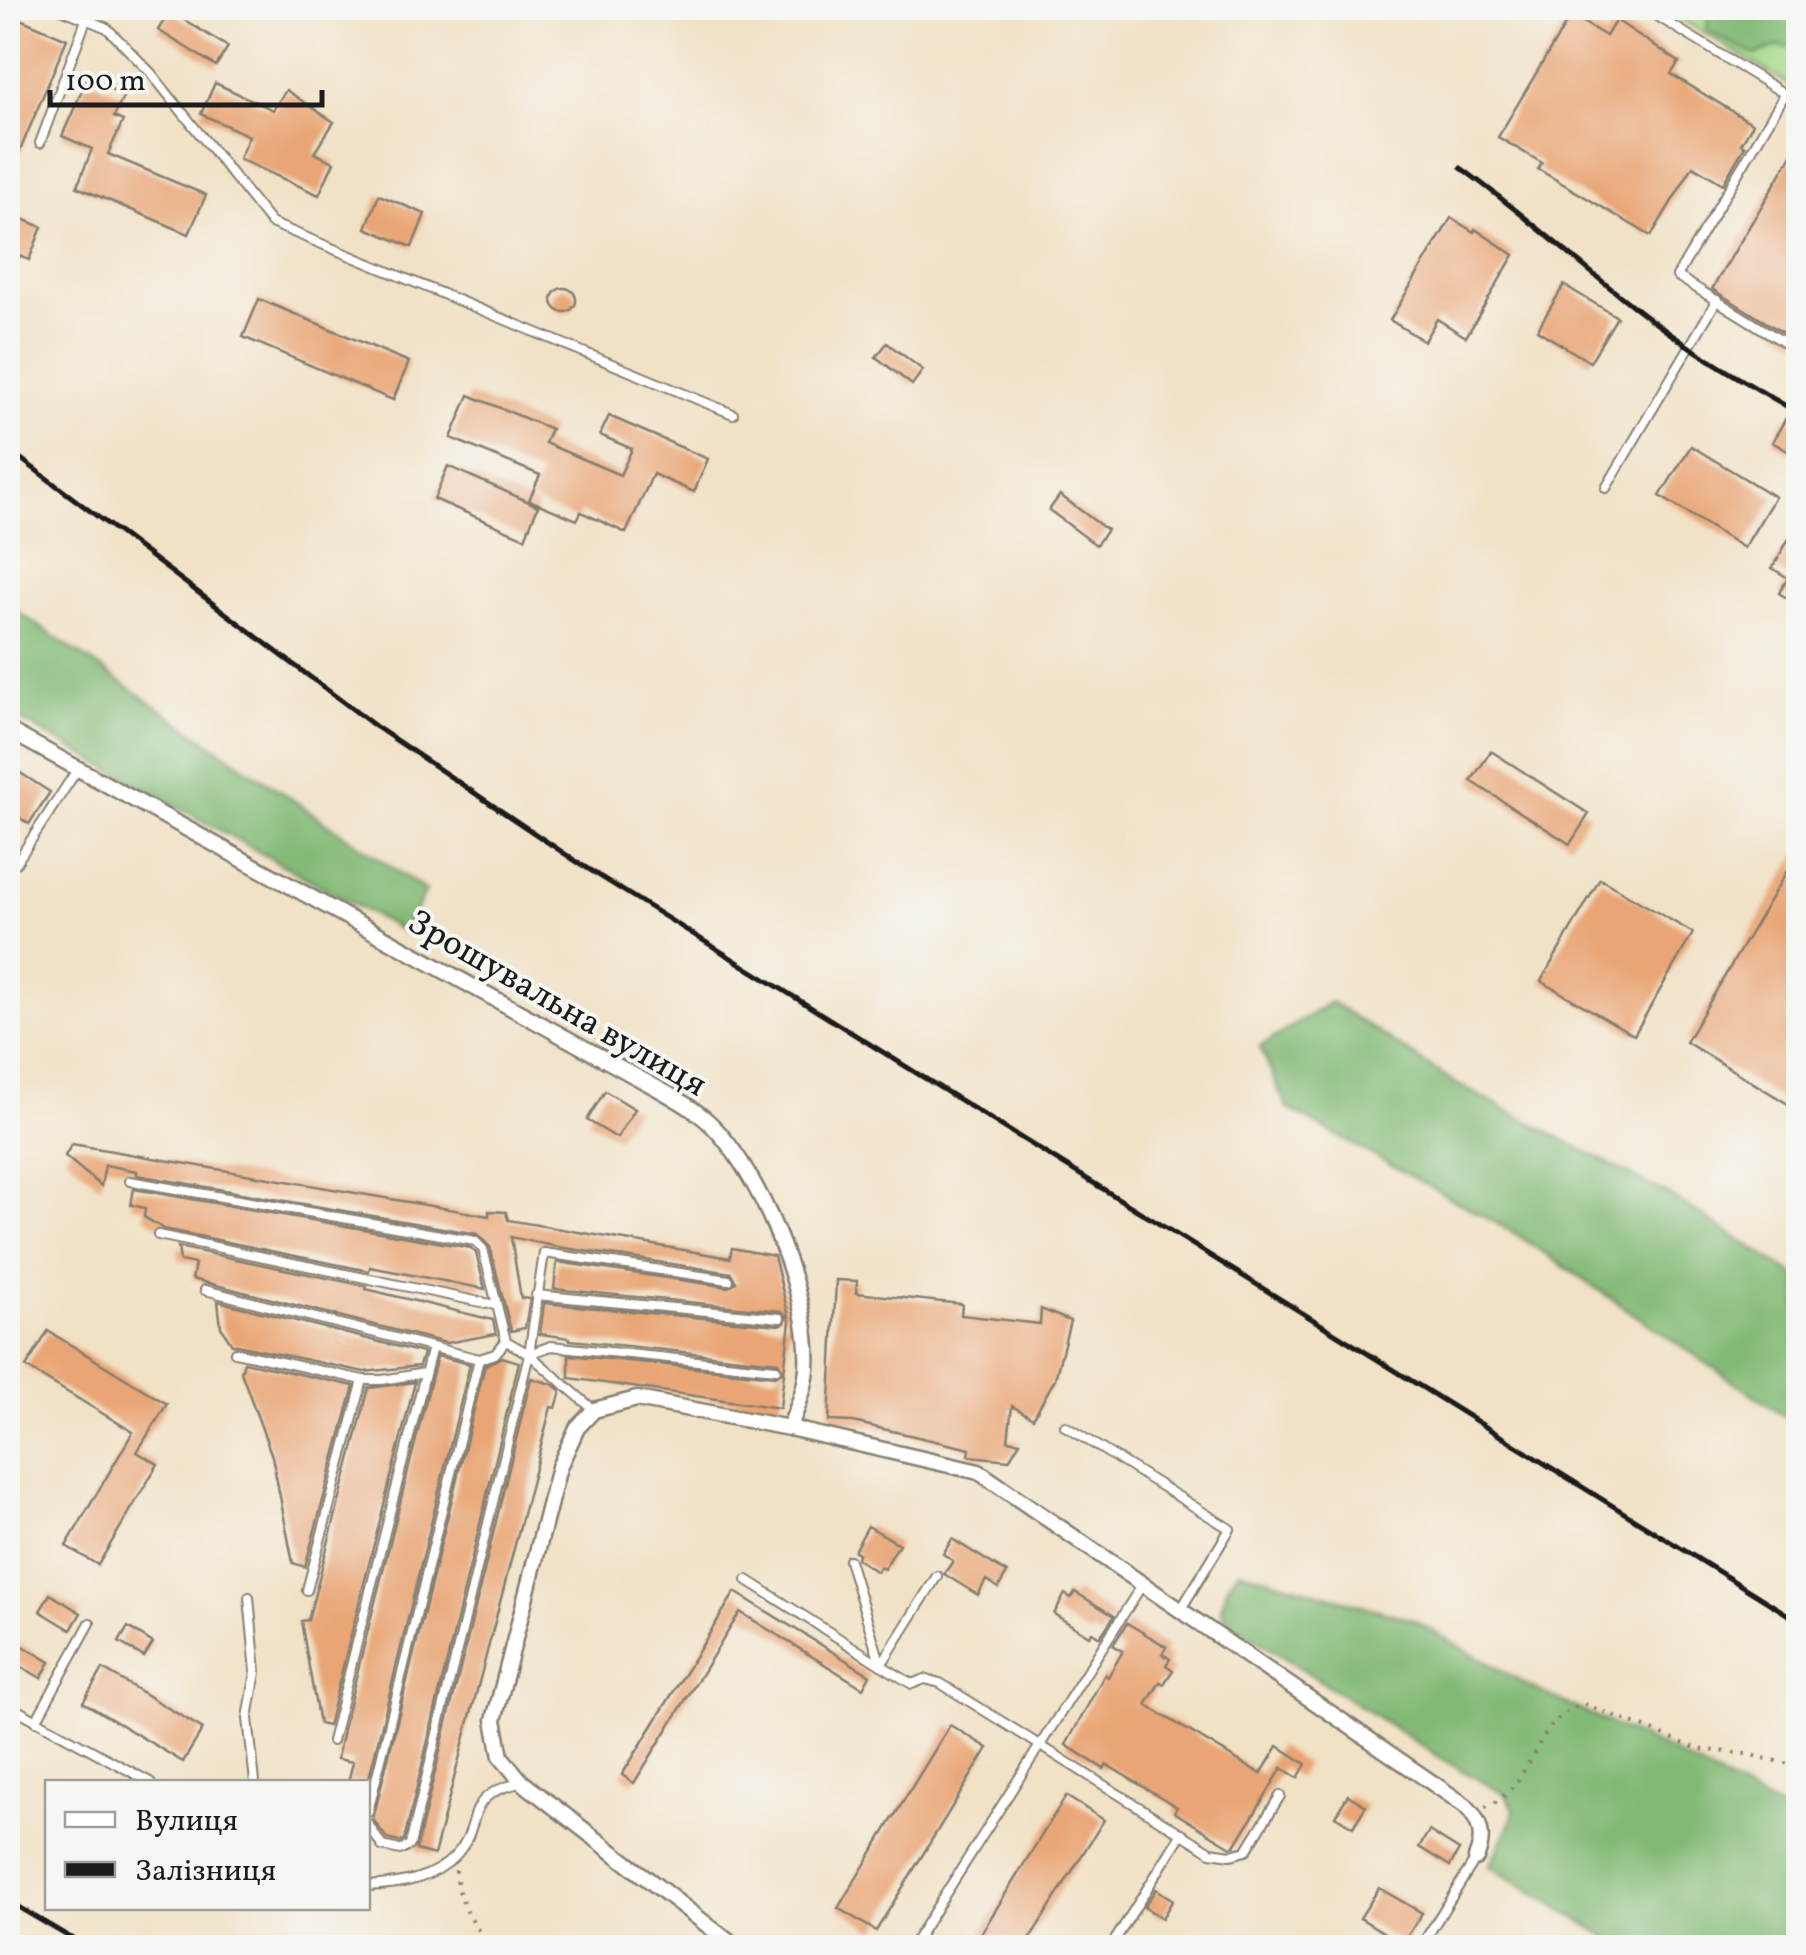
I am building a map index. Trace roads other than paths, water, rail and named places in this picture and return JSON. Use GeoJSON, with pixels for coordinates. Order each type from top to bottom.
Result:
{"type":"FeatureCollection","features":[{"type":"Feature","properties":{"kind":"street","name":"Зрошувальна вулиця"},"geometry":{"type":"LineString","coordinates":[[8,730],[704,1118],[726,1142],[764,1206],[795,1280],[803,1317],[806,1375],[788,1428]]}},
{"type":"Feature","properties":{"kind":"street"},"geometry":{"type":"LineString","coordinates":[[737,1948],[522,1782],[501,1756],[494,1720],[558,1467],[577,1428],[594,1410],[636,1399],[788,1428],[979,1472],[1466,1806],[1478,1819],[1481,1832],[1476,1858]]}},
{"type":"Feature","properties":{"kind":"lane"},"geometry":{"type":"LineString","coordinates":[[59,8],[107,28],[150,73],[271,222],[733,414]]}},
{"type":"Feature","properties":{"kind":"lane"},"geometry":{"type":"LineString","coordinates":[[1644,8],[1798,102]]}},
{"type":"Feature","properties":{"kind":"lane"},"geometry":{"type":"LineString","coordinates":[[40,143],[86,20]]}},
{"type":"Feature","properties":{"kind":"lane"},"geometry":{"type":"LineString","coordinates":[[1785,94],[1677,276],[1798,351]]}},
{"type":"Feature","properties":{"kind":"lane"},"geometry":{"type":"LineString","coordinates":[[1606,488],[1717,300]]}},
{"type":"Feature","properties":{"kind":"lane"},"geometry":{"type":"LineString","coordinates":[[8,858],[16,863],[77,770]]}},
{"type":"Feature","properties":{"kind":"lane"},"geometry":{"type":"LineString","coordinates":[[130,1181],[475,1241],[484,1249],[506,1340],[529,1354],[594,1410]]}},
{"type":"Feature","properties":{"kind":"lane"},"geometry":{"type":"LineString","coordinates":[[158,1236],[495,1305]]}},
{"type":"Feature","properties":{"kind":"lane"},"geometry":{"type":"LineString","coordinates":[[370,1827],[382,1846],[400,1850],[410,1845],[529,1354],[544,1253],[728,1280]]}},
{"type":"Feature","properties":{"kind":"lane"},"geometry":{"type":"LineString","coordinates":[[205,1290],[479,1359],[495,1354],[506,1340]]}},
{"type":"Feature","properties":{"kind":"lane"},"geometry":{"type":"LineString","coordinates":[[536,1294],[780,1318]]}},
{"type":"Feature","properties":{"kind":"lane"},"geometry":{"type":"LineString","coordinates":[[529,1354],[551,1346],[776,1369]]}},
{"type":"Feature","properties":{"kind":"lane"},"geometry":{"type":"LineString","coordinates":[[332,1741],[432,1348]]}},
{"type":"Feature","properties":{"kind":"lane"},"geometry":{"type":"LineString","coordinates":[[236,1352],[362,1380],[426,1373]]}},
{"type":"Feature","properties":{"kind":"lane"},"geometry":{"type":"LineString","coordinates":[[370,1804],[479,1359]]}},
{"type":"Feature","properties":{"kind":"lane"},"geometry":{"type":"LineString","coordinates":[[308,1590],[362,1380]]}},
{"type":"Feature","properties":{"kind":"lane"},"geometry":{"type":"LineString","coordinates":[[1065,1426],[1230,1530],[1181,1609]]}},
{"type":"Feature","properties":{"kind":"lane"},"geometry":{"type":"LineString","coordinates":[[848,1560],[880,1665]]}},
{"type":"Feature","properties":{"kind":"lane"},"geometry":{"type":"LineString","coordinates":[[880,1665],[938,1576]]}},
{"type":"Feature","properties":{"kind":"lane"},"geometry":{"type":"LineString","coordinates":[[747,1580],[912,1684],[924,1679],[940,1683],[1211,1852],[1246,1852],[1280,1796]]}},
{"type":"Feature","properties":{"kind":"lane"},"geometry":{"type":"LineString","coordinates":[[910,1948],[1144,1583]]}},
{"type":"Feature","properties":{"kind":"lane"},"geometry":{"type":"LineString","coordinates":[[250,1597],[256,1672],[248,1718],[255,1780]]}},
{"type":"Feature","properties":{"kind":"lane"},"geometry":{"type":"LineString","coordinates":[[36,1721],[90,1623]]}},
{"type":"Feature","properties":{"kind":"lane"},"geometry":{"type":"LineString","coordinates":[[8,1705],[146,1780]]}},
{"type":"Feature","properties":{"kind":"lane"},"geometry":{"type":"LineString","coordinates":[[370,1886],[427,1876],[456,1856],[476,1810],[495,1788],[522,1782]]}},
{"type":"Feature","properties":{"kind":"lane"},"geometry":{"type":"LineString","coordinates":[[1110,1948],[1182,1833]]}},
{"type":"Feature","properties":{"kind":"lane"},"geometry":{"type":"LineString","coordinates":[[1420,1948],[1476,1858]]}},
{"type":"Feature","properties":{"kind":"railway"},"geometry":{"type":"LineString","coordinates":[[1461,168],[1654,322],[1798,413]]}},
{"type":"Feature","properties":{"kind":"railway"},"geometry":{"type":"LineString","coordinates":[[8,449],[375,726],[577,862],[1798,1621]]}},
{"type":"Feature","properties":{"kind":"railway"},"geometry":{"type":"LineString","coordinates":[[8,1901],[88,1948]]}},
{"type":"Feature","properties":{"kind":"railway"},"geometry":{"type":"LineString","coordinates":[[8,1944],[14,1948]]}}]}
